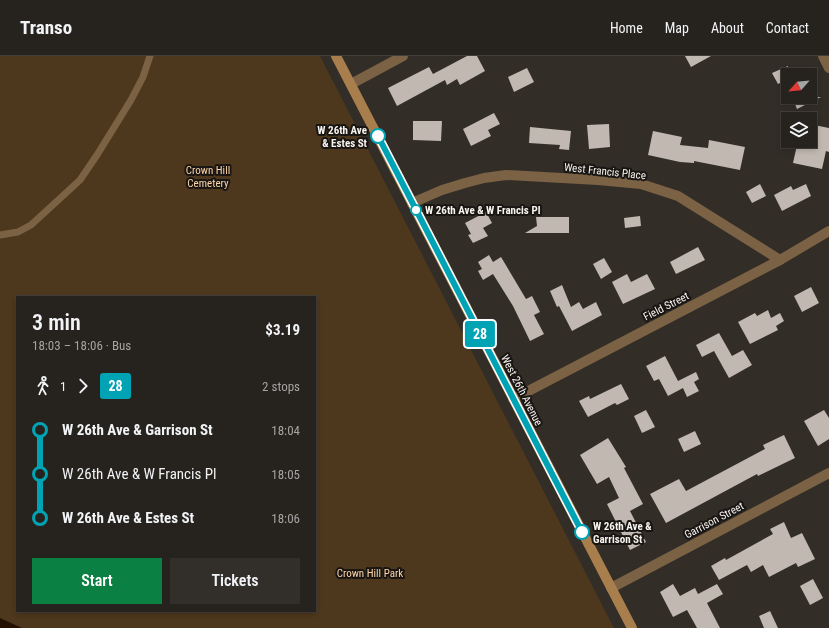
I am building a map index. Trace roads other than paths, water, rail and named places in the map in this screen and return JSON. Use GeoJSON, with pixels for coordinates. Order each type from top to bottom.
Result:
{"type":"FeatureCollection","features":[{"type":"Feature","properties":{"kind":"street","name":"West 26th Avenue"},"geometry":{"type":"LineString","coordinates":[[336,56],[632,628]]}},
{"type":"Feature","properties":{"kind":"street"},"geometry":{"type":"LineString","coordinates":[[351,84],[403,56]]}},
{"type":"Feature","properties":{"kind":"street"},"geometry":{"type":"LineString","coordinates":[[823,56],[829,68]]}},
{"type":"Feature","properties":{"kind":"street","name":"West Francis Place"},"geometry":{"type":"LineString","coordinates":[[412,203],[442,190],[465,183],[506,175],[641,184],[678,196],[780,260]]}},
{"type":"Feature","properties":{"kind":"street","name":"Field Street"},"geometry":{"type":"LineString","coordinates":[[513,399],[780,260],[829,231]]}},
{"type":"Feature","properties":{"kind":"street","name":"Garrison Street"},"geometry":{"type":"LineString","coordinates":[[611,588],[829,473]]}},
{"type":"Feature","properties":{"kind":"lane"},"geometry":{"type":"LineString","coordinates":[[0,235],[18,232],[30,225],[80,180],[131,100],[143,77],[150,56]]}},
{"type":"Feature","properties":{"kind":"place","name":"W 26th Ave & Estes St"},"geometry":{"type":"Point","coordinates":[378,136]}},
{"type":"Feature","properties":{"kind":"place","name":"W 26th Ave & W Francis Pl"},"geometry":{"type":"Point","coordinates":[416,210]}},
{"type":"Feature","properties":{"kind":"place","name":"W 26th Ave & Garrison St"},"geometry":{"type":"Point","coordinates":[582,532]}},
{"type":"Feature","properties":{"kind":"park label","name":"Crown Hill Cemetery"},"geometry":{"type":"Point","coordinates":[208,176]}},
{"type":"Feature","properties":{"kind":"park label","name":"Crown Hill Park"},"geometry":{"type":"Point","coordinates":[370,573]}}]}
